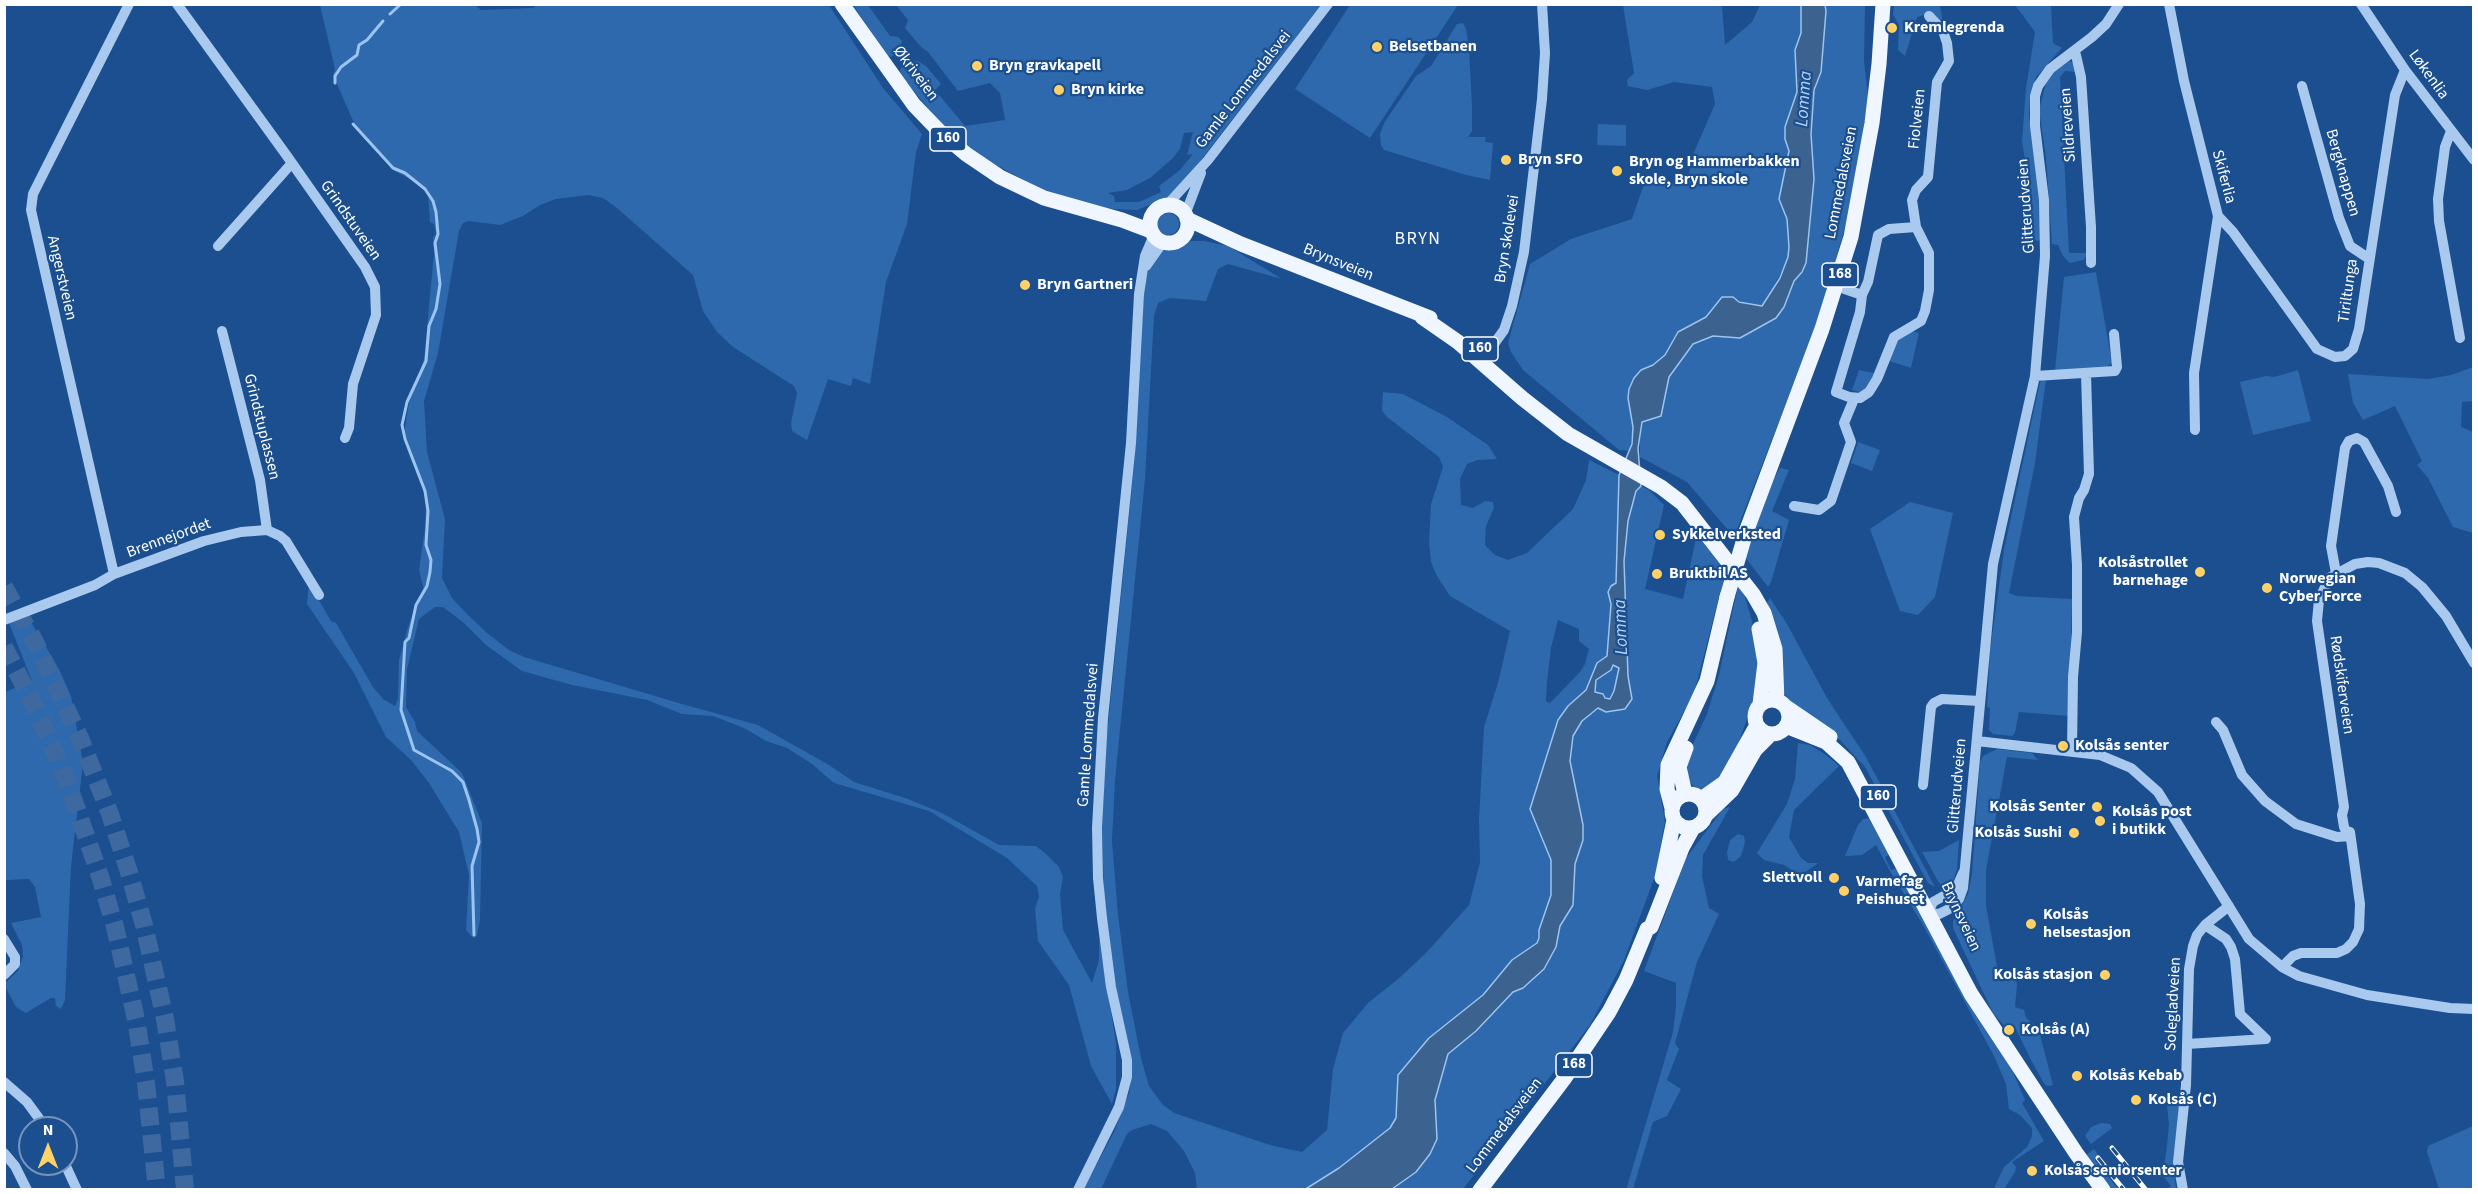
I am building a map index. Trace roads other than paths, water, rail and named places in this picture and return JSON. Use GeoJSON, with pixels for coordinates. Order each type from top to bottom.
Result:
{"type":"FeatureCollection","features":[{"type":"Feature","properties":{"kind":"main road","name":"Økriveien"},"geometry":{"type":"LineString","coordinates":[[842,4],[914,105],[952,143],[982,165],[1021,188],[1044,198],[1122,220],[1156,236]]}},
{"type":"Feature","properties":{"kind":"main road","name":"Lommedalsveien"},"geometry":{"type":"LineString","coordinates":[[1685,794],[1680,775],[1680,761],[1702,707],[1727,597],[1746,532],[1836,286],[1851,237],[1866,166],[1879,64],[1883,4]]}},
{"type":"Feature","properties":{"kind":"main road","name":"160"},"geometry":{"type":"LineString","coordinates":[[1153,213],[1158,208],[1167,205],[1178,208],[1186,217]]}},
{"type":"Feature","properties":{"kind":"main road","name":"Økriveien"},"geometry":{"type":"LineString","coordinates":[[1100,214],[1153,213]]}},
{"type":"Feature","properties":{"kind":"main road"},"geometry":{"type":"LineString","coordinates":[[1153,213],[1150,220],[1156,236]]}},
{"type":"Feature","properties":{"kind":"main road","name":"Brynsveien"},"geometry":{"type":"LineString","coordinates":[[1186,217],[1241,244],[1422,317],[1431,318],[1461,333],[1524,398],[1568,434],[1667,490],[1695,517],[1742,580]]}},
{"type":"Feature","properties":{"kind":"main road"},"geometry":{"type":"LineString","coordinates":[[1183,237],[1187,227],[1186,217]]}},
{"type":"Feature","properties":{"kind":"main road","name":"160"},"geometry":{"type":"LineString","coordinates":[[1156,236],[1173,242],[1183,237]]}},
{"type":"Feature","properties":{"kind":"main road","name":"Brynsveien"},"geometry":{"type":"LineString","coordinates":[[1183,237],[1213,238],[1241,244]]}},
{"type":"Feature","properties":{"kind":"main road","name":"160"},"geometry":{"type":"LineString","coordinates":[[1742,580],[1753,594],[1770,629],[1782,704],[1789,717],[1786,726]]}},
{"type":"Feature","properties":{"kind":"main road","name":"160"},"geometry":{"type":"LineString","coordinates":[[1742,580],[1759,626],[1765,656],[1760,704],[1755,717],[1757,725]]}},
{"type":"Feature","properties":{"kind":"main road","name":"Lommedalsveien"},"geometry":{"type":"LineString","coordinates":[[1480,1190],[1564,1079],[1599,1028],[1626,980],[1647,929],[1646,925],[1663,873],[1673,814],[1667,789],[1668,765],[1705,688]]}},
{"type":"Feature","properties":{"kind":"main road"},"geometry":{"type":"LineString","coordinates":[[1760,704],[1771,700],[1782,704]]}},
{"type":"Feature","properties":{"kind":"main road","name":"Brynsveien"},"geometry":{"type":"LineString","coordinates":[[1782,704],[1827,734],[1861,770],[1983,1009],[2076,1153],[2103,1190]]}},
{"type":"Feature","properties":{"kind":"main road"},"geometry":{"type":"LineString","coordinates":[[1701,799],[1725,782],[1757,725],[1765,733],[1771,734],[1779,732],[1786,726]]}},
{"type":"Feature","properties":{"kind":"main road","name":"Brynsveien"},"geometry":{"type":"LineString","coordinates":[[1786,726],[1826,742],[1848,762],[1933,910]]}},
{"type":"Feature","properties":{"kind":"main road","name":"168"},"geometry":{"type":"LineString","coordinates":[[1693,828],[1701,825],[1707,814],[1732,790],[1755,750],[1771,734]]}},
{"type":"Feature","properties":{"kind":"main road"},"geometry":{"type":"LineString","coordinates":[[1693,828],[1681,827],[1673,814],[1679,797],[1692,794],[1701,799],[1707,807],[1707,814]]}},
{"type":"Feature","properties":{"kind":"main road","name":"Lommedalsveien"},"geometry":{"type":"LineString","coordinates":[[1647,929],[1651,927],[1682,848],[1693,828]]}},
{"type":"Feature","properties":{"kind":"street","name":"Angerstveien"},"geometry":{"type":"LineString","coordinates":[[114,574],[31,210],[33,194],[129,4]]}},
{"type":"Feature","properties":{"kind":"street","name":"Grindstuveien"},"geometry":{"type":"LineString","coordinates":[[177,4],[292,163],[364,267],[375,287],[376,315],[353,384],[349,428],[345,438]]}},
{"type":"Feature","properties":{"kind":"street","name":"Gamle Lommedalsvei"},"geometry":{"type":"LineString","coordinates":[[1167,205],[1205,164],[1328,4]]}},
{"type":"Feature","properties":{"kind":"street","name":"Bryn skolevei"},"geometry":{"type":"LineString","coordinates":[[1484,358],[1504,330],[1524,252],[1542,99],[1545,53],[1542,4]]}},
{"type":"Feature","properties":{"kind":"street"},"geometry":{"type":"LineString","coordinates":[[2075,51],[2106,24],[2119,4]]}},
{"type":"Feature","properties":{"kind":"street","name":"Skiferlia"},"geometry":{"type":"LineString","coordinates":[[2169,4],[2187,92],[2218,216],[2194,373],[2195,430]]}},
{"type":"Feature","properties":{"kind":"street","name":"Løkenlia"},"geometry":{"type":"LineString","coordinates":[[2361,4],[2405,70],[2474,160]]}},
{"type":"Feature","properties":{"kind":"street","name":"Fiolveien"},"geometry":{"type":"LineString","coordinates":[[1854,399],[1869,392],[1881,370],[1894,337],[1921,321],[1925,311],[1929,290],[1929,253],[1912,214],[1913,196],[1928,177],[1937,82],[1949,62],[1947,43],[1942,31],[1929,16]]}},
{"type":"Feature","properties":{"kind":"street","name":"Sildreveien"},"geometry":{"type":"LineString","coordinates":[[2075,51],[2081,71],[2091,227],[2091,263]]}},
{"type":"Feature","properties":{"kind":"street","name":"Glitterudveien"},"geometry":{"type":"LineString","coordinates":[[1933,910],[1951,908],[1959,899],[1963,888],[1993,564],[2036,376],[2045,255],[2044,200],[2035,126],[2035,96],[2038,86],[2050,69],[2075,51]]}},
{"type":"Feature","properties":{"kind":"street","name":"Tiriltunga"},"geometry":{"type":"LineString","coordinates":[[2218,216],[2233,232],[2317,349],[2335,357],[2345,356],[2353,349],[2359,329],[2368,258],[2395,94],[2405,70]]}},
{"type":"Feature","properties":{"kind":"street","name":"Bergknappen"},"geometry":{"type":"LineString","coordinates":[[2302,86],[2339,218],[2350,246],[2368,258]]}},
{"type":"Feature","properties":{"kind":"street"},"geometry":{"type":"LineString","coordinates":[[2451,131],[2445,147],[2438,210],[2460,338]]}},
{"type":"Feature","properties":{"kind":"street"},"geometry":{"type":"LineString","coordinates":[[218,246],[292,163]]}},
{"type":"Feature","properties":{"kind":"street","name":"Gamle Lommedalsvei"},"geometry":{"type":"LineString","coordinates":[[1186,217],[1205,164]]}},
{"type":"Feature","properties":{"kind":"street"},"geometry":{"type":"LineString","coordinates":[[1794,506],[1819,510],[1831,501],[1851,442],[1844,423],[1854,399],[1836,392],[1860,312],[1862,295],[1869,282],[1878,235],[1888,229],[1916,227]]}},
{"type":"Feature","properties":{"kind":"street","name":"Gamle Lommedalsvei"},"geometry":{"type":"LineString","coordinates":[[1078,1190],[1119,1107],[1127,1077],[1127,1060],[1111,987],[1101,909],[1097,865],[1097,828],[1103,718],[1131,443],[1139,305],[1147,250],[1156,236]]}},
{"type":"Feature","properties":{"kind":"street"},"geometry":{"type":"LineString","coordinates":[[1836,286],[1862,295]]}},
{"type":"Feature","properties":{"kind":"street","name":"Grindstuplassen"},"geometry":{"type":"LineString","coordinates":[[222,331],[260,480],[267,530]]}},
{"type":"Feature","properties":{"kind":"street"},"geometry":{"type":"LineString","coordinates":[[2036,376],[2111,372],[2117,369],[2114,334]]}},
{"type":"Feature","properties":{"kind":"street"},"geometry":{"type":"LineString","coordinates":[[2072,751],[2077,595],[2074,517],[2089,474],[2086,374]]}},
{"type":"Feature","properties":{"kind":"street"},"geometry":{"type":"LineString","coordinates":[[2396,512],[2388,486],[2364,442],[2357,438],[2349,441],[2345,448],[2331,546],[2336,573],[2355,564],[2368,562],[2379,563],[2405,573],[2422,587],[2446,616],[2474,663]]}},
{"type":"Feature","properties":{"kind":"street","name":"Brennejordet"},"geometry":{"type":"LineString","coordinates":[[4,620],[95,585],[114,574],[211,538],[267,530]]}},
{"type":"Feature","properties":{"kind":"street"},"geometry":{"type":"LineString","coordinates":[[267,530],[286,541],[320,595]]}},
{"type":"Feature","properties":{"kind":"street","name":"Rødskiferveien"},"geometry":{"type":"LineString","coordinates":[[2282,967],[2293,956],[2301,953],[2337,953],[2353,942],[2358,929],[2360,904],[2349,836],[2348,811],[2344,807],[2317,621],[2322,590],[2329,578],[2336,573]]}},
{"type":"Feature","properties":{"kind":"street"},"geometry":{"type":"LineString","coordinates":[[1923,785],[1930,707],[1942,699],[1980,701]]}},
{"type":"Feature","properties":{"kind":"street"},"geometry":{"type":"LineString","coordinates":[[2216,722],[2223,730],[2242,775],[2265,801],[2296,824],[2337,837],[2349,836]]}},
{"type":"Feature","properties":{"kind":"street"},"geometry":{"type":"LineString","coordinates":[[1977,741],[2100,755],[2131,768],[2158,792],[2249,939],[2282,967],[2299,976],[2367,994],[2450,1008],[2474,1009]]}},
{"type":"Feature","properties":{"kind":"street","name":"Solegladveien"},"geometry":{"type":"LineString","coordinates":[[2182,1190],[2178,1162],[2185,1095],[2189,969],[2193,946],[2205,925],[2229,906]]}},
{"type":"Feature","properties":{"kind":"street"},"geometry":{"type":"LineString","coordinates":[[2187,1044],[2266,1039],[2240,1014],[2235,959],[2229,942],[2205,925]]}},
{"type":"Feature","properties":{"kind":"street"},"geometry":{"type":"LineString","coordinates":[[4,939],[15,957],[15,964],[4,975]]}},
{"type":"Feature","properties":{"kind":"street"},"geometry":{"type":"LineString","coordinates":[[4,1082],[27,1102],[37,1116]]}},
{"type":"Feature","properties":{"kind":"street"},"geometry":{"type":"LineString","coordinates":[[5,1153],[15,1166],[21,1186]]}},
{"type":"Feature","properties":{"kind":"street"},"geometry":{"type":"LineString","coordinates":[[71,1176],[77,1190]]}},
{"type":"Feature","properties":{"kind":"water","name":"Lomma"},"geometry":{"type":"Polygon","coordinates":[[[1801,5],[1825,5],[1821,72],[1814,90],[1811,134],[1814,179],[1806,263],[1794,281],[1784,307],[1776,318],[1740,338],[1713,336],[1693,344],[1669,377],[1661,416],[1642,422],[1638,448],[1641,486],[1636,491],[1628,521],[1624,561],[1628,676],[1632,699],[1625,709],[1606,712],[1598,708],[1582,721],[1573,736],[1570,761],[1583,825],[1583,840],[1575,864],[1573,905],[1560,926],[1556,947],[1544,969],[1523,988],[1513,992],[1476,1031],[1448,1054],[1435,1100],[1437,1139],[1430,1154],[1416,1172],[1392,1189],[1304,1190],[1339,1168],[1390,1128],[1396,1118],[1398,1075],[1429,1038],[1483,995],[1512,960],[1537,943],[1551,895],[1551,860],[1530,809],[1558,720],[1568,706],[1586,690],[1597,663],[1607,656],[1611,604],[1608,592],[1616,583],[1619,475],[1632,444],[1633,427],[1628,398],[1629,389],[1641,370],[1653,365],[1665,355],[1678,332],[1706,317],[1722,297],[1733,297],[1739,302],[1762,306],[1780,278],[1788,257],[1789,247],[1787,219],[1779,199],[1789,151],[1785,139],[1785,127],[1797,92],[1795,50],[1801,33],[1801,5]],[[1613,665],[1611,670],[1596,680],[1595,692],[1610,699],[1619,668],[1613,665]]]}},
{"type":"Feature","properties":{"kind":"waterway"},"geometry":{"type":"LineString","coordinates":[[390,14],[401,4]]}},
{"type":"Feature","properties":{"kind":"waterway"},"geometry":{"type":"LineString","coordinates":[[335,83],[335,76],[341,67],[357,55],[359,45],[367,40],[383,21]]}},
{"type":"Feature","properties":{"kind":"waterway"},"geometry":{"type":"LineString","coordinates":[[353,124],[393,168],[405,173],[425,189],[433,201],[436,212],[438,234],[435,243],[440,284],[436,309],[429,326],[426,361],[407,402],[402,425],[425,491],[428,511],[426,545],[431,560],[427,586],[416,605],[409,638],[405,642],[401,710],[414,750],[452,771],[463,782],[469,800],[479,842],[472,866],[474,935]]}},
{"type":"Feature","properties":{"kind":"tunnel"},"geometry":{"type":"LineString","coordinates":[[4,587],[35,642],[80,738],[110,814],[128,869],[144,925],[165,1019],[175,1081],[185,1190]]}},
{"type":"Feature","properties":{"kind":"tunnel"},"geometry":{"type":"LineString","coordinates":[[4,647],[33,703],[67,781],[115,927],[136,1019],[146,1083],[157,1190]]}},
{"type":"Feature","properties":{"kind":"railway"},"geometry":{"type":"LineString","coordinates":[[2112,1148],[2146,1190]]}},
{"type":"Feature","properties":{"kind":"railway"},"geometry":{"type":"LineString","coordinates":[[2098,1158],[2124,1190]]}},
{"type":"Feature","properties":{"kind":"place","name":"Kremlegrenda"},"geometry":{"type":"Point","coordinates":[1892,28]}},
{"type":"Feature","properties":{"kind":"place","name":"Belsetbanen"},"geometry":{"type":"Point","coordinates":[1377,47]}},
{"type":"Feature","properties":{"kind":"place","name":"Bryn gravkapell"},"geometry":{"type":"Point","coordinates":[977,66]}},
{"type":"Feature","properties":{"kind":"place","name":"Bryn kirke"},"geometry":{"type":"Point","coordinates":[1059,90]}},
{"type":"Feature","properties":{"kind":"place","name":"Bryn SFO"},"geometry":{"type":"Point","coordinates":[1506,160]}},
{"type":"Feature","properties":{"kind":"place","name":"Bryn og Hammerbakken skole, Bryn skole"},"geometry":{"type":"Point","coordinates":[1617,171]}},
{"type":"Feature","properties":{"kind":"place","name":"Bryn Gartneri"},"geometry":{"type":"Point","coordinates":[1025,285]}},
{"type":"Feature","properties":{"kind":"place","name":"Sykkelverksted"},"geometry":{"type":"Point","coordinates":[1660,535]}},
{"type":"Feature","properties":{"kind":"place","name":"Kolsåstrollet barnehage"},"geometry":{"type":"Point","coordinates":[2200,572]}},
{"type":"Feature","properties":{"kind":"place","name":"Bruktbil AS"},"geometry":{"type":"Point","coordinates":[1657,574]}},
{"type":"Feature","properties":{"kind":"place","name":"Norwegian Cyber Force"},"geometry":{"type":"Point","coordinates":[2267,588]}},
{"type":"Feature","properties":{"kind":"place","name":"Kolsås senter"},"geometry":{"type":"Point","coordinates":[2063,746]}},
{"type":"Feature","properties":{"kind":"place","name":"Kolsås Senter"},"geometry":{"type":"Point","coordinates":[2097,807]}},
{"type":"Feature","properties":{"kind":"place","name":"Kolsås post i butikk"},"geometry":{"type":"Point","coordinates":[2100,821]}},
{"type":"Feature","properties":{"kind":"place","name":"Kolsås Sushi"},"geometry":{"type":"Point","coordinates":[2074,833]}},
{"type":"Feature","properties":{"kind":"place","name":"Slettvoll"},"geometry":{"type":"Point","coordinates":[1834,878]}},
{"type":"Feature","properties":{"kind":"place","name":"Varmefag Peishuset"},"geometry":{"type":"Point","coordinates":[1844,891]}},
{"type":"Feature","properties":{"kind":"place","name":"Kolsås helsestasjon"},"geometry":{"type":"Point","coordinates":[2031,924]}},
{"type":"Feature","properties":{"kind":"place","name":"Kolsås stasjon"},"geometry":{"type":"Point","coordinates":[2105,975]}},
{"type":"Feature","properties":{"kind":"place","name":"Kolsås (A)"},"geometry":{"type":"Point","coordinates":[2009,1030]}},
{"type":"Feature","properties":{"kind":"place","name":"Kolsås Kebab"},"geometry":{"type":"Point","coordinates":[2077,1076]}},
{"type":"Feature","properties":{"kind":"place","name":"Kolsås (C)"},"geometry":{"type":"Point","coordinates":[2136,1100]}},
{"type":"Feature","properties":{"kind":"place","name":"Kolsås seniorsenter"},"geometry":{"type":"Point","coordinates":[2032,1171]}},
{"type":"Feature","properties":{"kind":"district","name":"BRYN"},"geometry":{"type":"Point","coordinates":[1418,240]}}]}
